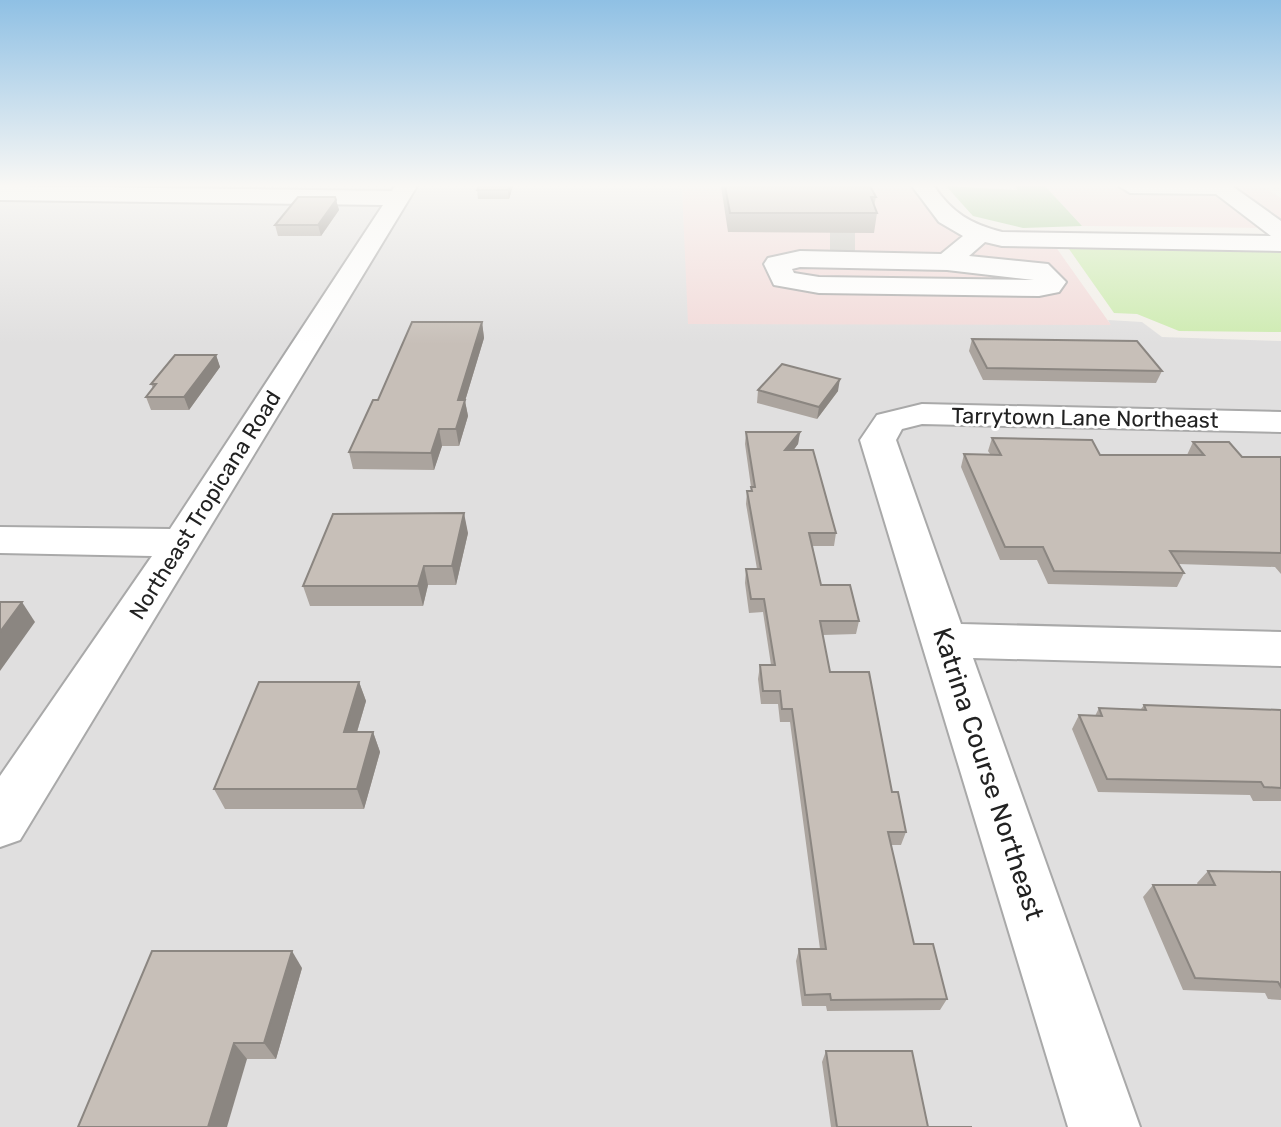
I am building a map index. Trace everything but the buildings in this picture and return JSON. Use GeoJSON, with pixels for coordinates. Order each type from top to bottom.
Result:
{"type":"FeatureCollection","features":[{"type":"Feature","properties":{"kind":"street","name":"Northeast Tropicana Road"},"geometry":{"type":"LineString","coordinates":[[0,822],[182,543],[374,239]]}},
{"type":"Feature","properties":{"kind":"street"},"geometry":{"type":"LineString","coordinates":[[786,260],[777,253],[779,245],[830,239]]}},
{"type":"Feature","properties":{"kind":"street"},"geometry":{"type":"LineString","coordinates":[[857,239],[892,244],[918,260],[937,287]]}},
{"type":"Feature","properties":{"kind":"street"},"geometry":{"type":"LineString","coordinates":[[947,262],[975,239]]}},
{"type":"Feature","properties":{"kind":"street"},"geometry":{"type":"LineString","coordinates":[[1000,239],[1281,244]]}},
{"type":"Feature","properties":{"kind":"street"},"geometry":{"type":"LineString","coordinates":[[786,260],[947,262],[1039,270],[1052,282],[1039,288],[794,283],[783,279],[777,264],[786,260]]}},
{"type":"Feature","properties":{"kind":"street","name":"Tarrytown Lane Northeast"},"geometry":{"type":"LineString","coordinates":[[889,422],[922,414],[1281,422]]}},
{"type":"Feature","properties":{"kind":"street","name":"Katrina Course Northeast"},"geometry":{"type":"LineString","coordinates":[[889,422],[878,440],[1104,1127]]}},
{"type":"Feature","properties":{"kind":"street"},"geometry":{"type":"LineString","coordinates":[[0,540],[182,543]]}},
{"type":"Feature","properties":{"kind":"street"},"geometry":{"type":"LineString","coordinates":[[943,640],[1281,649]]}},
{"type":"Feature","properties":{"kind":"shaded area"},"geometry":{"type":"Polygon","coordinates":[[[0,239],[685,239],[689,324],[1110,324],[1108,320],[1142,322],[1162,337],[1281,341],[1281,1127],[0,1127],[0,239]]]}},
{"type":"Feature","properties":{"kind":"shaded area"},"geometry":{"type":"Polygon","coordinates":[[[684,239],[1050,239],[1111,325],[688,324],[684,239]]]}},
{"type":"Feature","properties":{"kind":"green space"},"geometry":{"type":"Polygon","coordinates":[[[1069,249],[1281,252],[1281,332],[1179,331],[1137,314],[1114,313],[1069,249]]]}},
{"type":"Feature","properties":{"kind":"tunnel"},"geometry":{"type":"LineString","coordinates":[[830,239],[857,239]]}}]}
